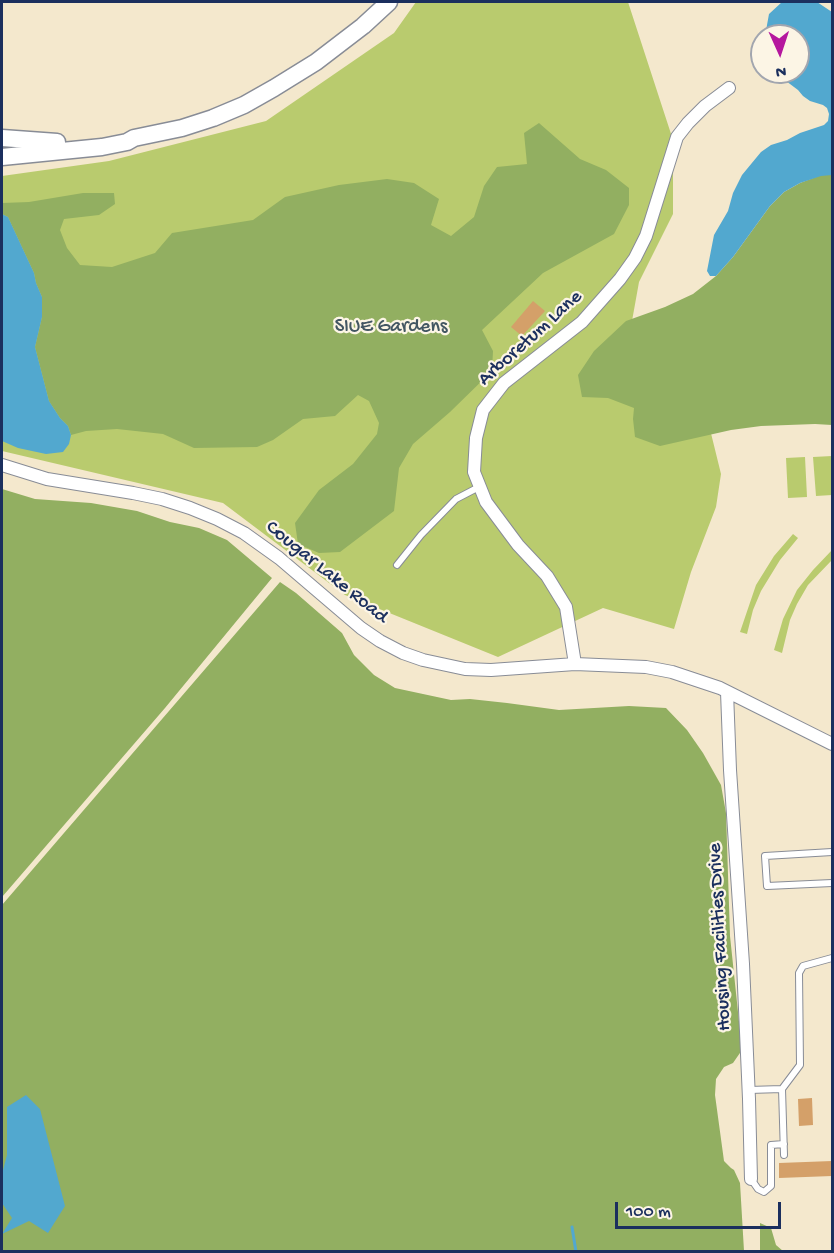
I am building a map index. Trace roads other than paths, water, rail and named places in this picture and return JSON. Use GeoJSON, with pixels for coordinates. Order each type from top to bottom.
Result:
{"type":"FeatureCollection","features":[{"type":"Feature","properties":{"kind":"main road"},"geometry":{"type":"LineString","coordinates":[[2,157],[102,147],[182,128],[213,118],[244,105],[316,62],[363,26],[389,2]]}},
{"type":"Feature","properties":{"kind":"main road"},"geometry":{"type":"LineString","coordinates":[[2,138],[43,142],[127,142]]}},
{"type":"Feature","properties":{"kind":"street","name":"Arboretum Lane"},"geometry":{"type":"LineString","coordinates":[[575,664],[566,607],[547,576],[518,545],[486,502],[474,472],[476,438],[483,410],[504,384],[582,322],[620,279],[635,258],[646,236],[677,137],[705,106],[729,88]]}},
{"type":"Feature","properties":{"kind":"street","name":"Cougar Lake Road"},"geometry":{"type":"LineString","coordinates":[[2,465],[47,479],[162,499],[217,519],[244,533],[279,558],[371,635],[403,653],[423,660],[465,669],[491,670],[575,664],[646,667],[672,672],[727,692],[832,744]]}},
{"type":"Feature","properties":{"kind":"street","name":"Housing Facilities Drive"},"geometry":{"type":"LineString","coordinates":[[727,692],[743,964],[751,1179]]}},
{"type":"Feature","properties":{"kind":"lane"},"geometry":{"type":"LineString","coordinates":[[397,565],[421,535],[456,499],[480,487]]}},
{"type":"Feature","properties":{"kind":"lane"},"geometry":{"type":"LineString","coordinates":[[832,852],[765,856],[767,886],[832,883]]}},
{"type":"Feature","properties":{"kind":"lane"},"geometry":{"type":"LineString","coordinates":[[784,1155],[782,1089],[800,1065],[799,973],[803,966],[832,958]]}},
{"type":"Feature","properties":{"kind":"lane"},"geometry":{"type":"LineString","coordinates":[[749,1090],[782,1089]]}},
{"type":"Feature","properties":{"kind":"lane"},"geometry":{"type":"LineString","coordinates":[[751,1179],[764,1192],[771,1186],[771,1145],[784,1144]]}},
{"type":"Feature","properties":{"kind":"water"},"geometry":{"type":"Polygon","coordinates":[[[782,2],[817,2],[832,12],[832,175],[800,183],[784,192],[770,206],[733,257],[716,276],[710,276],[707,271],[714,235],[728,211],[733,193],[742,175],[761,152],[771,145],[824,125],[828,121],[827,108],[810,101],[790,84],[810,84],[810,24],[767,24],[769,14],[782,2]]]}},
{"type":"Feature","properties":{"kind":"water"},"geometry":{"type":"Polygon","coordinates":[[[2,214],[8,217],[34,273],[42,297],[42,317],[35,347],[49,401],[68,426],[71,435],[69,444],[63,452],[46,454],[18,448],[2,441],[2,214]]]}},
{"type":"Feature","properties":{"kind":"water"},"geometry":{"type":"Polygon","coordinates":[[[26,1095],[40,1109],[65,1206],[48,1233],[29,1221],[2,1234],[12,1218],[2,1203],[2,1174],[7,1155],[7,1107],[26,1095]]]}},
{"type":"Feature","properties":{"kind":"waterway"},"geometry":{"type":"LineString","coordinates":[[572,1227],[576,1252]]}},
{"type":"Feature","properties":{"kind":"park label","name":"SIUE Gardens"},"geometry":{"type":"Point","coordinates":[391,328]}}]}
